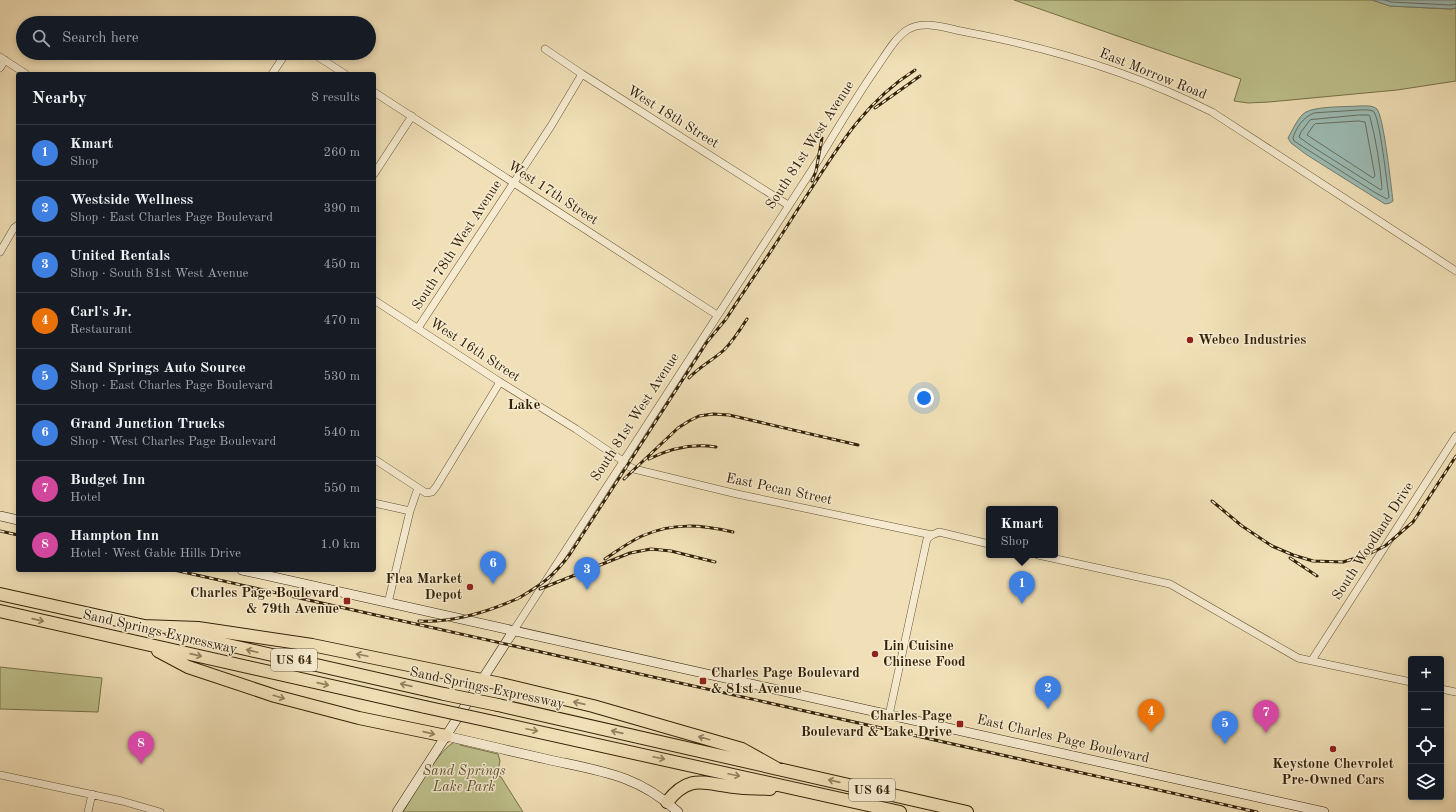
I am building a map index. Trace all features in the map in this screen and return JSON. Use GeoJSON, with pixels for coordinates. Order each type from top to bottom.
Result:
{"type":"FeatureCollection","features":[{"type":"Feature","properties":{"kind":"highway","name":"Sand Springs Expressway"},"geometry":{"type":"LineString","coordinates":[[0,594],[498,705],[967,812]]}},
{"type":"Feature","properties":{"kind":"highway","name":"Sand Springs Expressway"},"geometry":{"type":"LineString","coordinates":[[0,611],[900,812]]}},
{"type":"Feature","properties":{"kind":"highway"},"geometry":{"type":"LineString","coordinates":[[143,626],[198,628],[312,645],[577,702],[631,716],[742,749],[776,768]]}},
{"type":"Feature","properties":{"kind":"highway"},"geometry":{"type":"LineString","coordinates":[[144,643],[188,667],[275,696],[359,718],[446,736]]}},
{"type":"Feature","properties":{"kind":"highway"},"geometry":{"type":"LineString","coordinates":[[667,802],[682,786],[696,782],[736,788],[800,789]]}},
{"type":"Feature","properties":{"kind":"main road"},"geometry":{"type":"LineString","coordinates":[[0,516],[16,520]]}},
{"type":"Feature","properties":{"kind":"main road","name":"East Charles Page Boulevard"},"geometry":{"type":"LineString","coordinates":[[251,572],[1324,812]]}},
{"type":"Feature","properties":{"kind":"main road","name":"South 81st West Avenue"},"geometry":{"type":"LineString","coordinates":[[397,812],[483,681],[514,630]]}},
{"type":"Feature","properties":{"kind":"main road"},"geometry":{"type":"LineString","coordinates":[[446,736],[618,776],[649,789],[678,812]]}},
{"type":"Feature","properties":{"kind":"street","name":"East Morrow Road"},"geometry":{"type":"LineString","coordinates":[[897,38],[909,29],[925,24],[1003,39],[1068,55],[1185,98],[1212,112],[1456,271]]}},
{"type":"Feature","properties":{"kind":"street","name":"South 81st West Avenue"},"geometry":{"type":"LineString","coordinates":[[514,630],[856,99],[897,38]]}},
{"type":"Feature","properties":{"kind":"street","name":"West 18th Street"},"geometry":{"type":"LineString","coordinates":[[545,49],[788,205]]}},
{"type":"Feature","properties":{"kind":"street"},"geometry":{"type":"LineString","coordinates":[[0,68],[2,58],[23,72]]}},
{"type":"Feature","properties":{"kind":"street"},"geometry":{"type":"LineString","coordinates":[[273,72],[281,60]]}},
{"type":"Feature","properties":{"kind":"street"},"geometry":{"type":"LineString","coordinates":[[323,60],[342,72]]}},
{"type":"Feature","properties":{"kind":"street","name":"South 78th West Avenue"},"geometry":{"type":"LineString","coordinates":[[418,328],[513,182],[521,173],[582,74]]}},
{"type":"Feature","properties":{"kind":"street","name":"West 17th Street"},"geometry":{"type":"LineString","coordinates":[[376,93],[717,315]]}},
{"type":"Feature","properties":{"kind":"street"},"geometry":{"type":"LineString","coordinates":[[376,171],[412,116]]}},
{"type":"Feature","properties":{"kind":"street"},"geometry":{"type":"LineString","coordinates":[[0,252],[16,226]]}},
{"type":"Feature","properties":{"kind":"street","name":"West 16th Street"},"geometry":{"type":"LineString","coordinates":[[376,301],[500,382],[576,429],[623,461]]}},
{"type":"Feature","properties":{"kind":"street"},"geometry":{"type":"LineString","coordinates":[[376,460],[426,493],[429,493],[436,487],[500,382]]}},
{"type":"Feature","properties":{"kind":"street","name":"South Woodland Drive"},"geometry":{"type":"LineString","coordinates":[[1312,660],[1456,436]]}},
{"type":"Feature","properties":{"kind":"street","name":"East Pecan Street"},"geometry":{"type":"LineString","coordinates":[[623,461],[634,469],[737,494],[932,534],[939,532],[986,543]]}},
{"type":"Feature","properties":{"kind":"street"},"geometry":{"type":"LineString","coordinates":[[388,603],[410,511],[418,488]]}},
{"type":"Feature","properties":{"kind":"street"},"geometry":{"type":"LineString","coordinates":[[376,503],[410,511]]}},
{"type":"Feature","properties":{"kind":"street"},"geometry":{"type":"LineString","coordinates":[[889,715],[927,539],[932,534]]}},
{"type":"Feature","properties":{"kind":"street"},"geometry":{"type":"LineString","coordinates":[[1052,558],[1170,584],[1298,658],[1408,681]]}},
{"type":"Feature","properties":{"kind":"street"},"geometry":{"type":"LineString","coordinates":[[1444,690],[1456,692]]}},
{"type":"Feature","properties":{"kind":"street"},"geometry":{"type":"LineString","coordinates":[[0,775],[92,794],[155,811]]}},
{"type":"Feature","properties":{"kind":"street"},"geometry":{"type":"LineString","coordinates":[[88,812],[92,794]]}},
{"type":"Feature","properties":{"kind":"green space"},"geometry":{"type":"Polygon","coordinates":[[[1014,0],[1372,0],[1390,6],[1456,8],[1456,81],[1397,90],[1269,102],[1248,103],[1234,101],[1241,79],[1014,0]]]}},
{"type":"Feature","properties":{"kind":"green space"},"geometry":{"type":"Polygon","coordinates":[[[0,667],[102,678],[98,712],[0,709],[0,667]]]}},
{"type":"Feature","properties":{"kind":"green space","name":"Sand Springs Lake Park"},"geometry":{"type":"Polygon","coordinates":[[[455,742],[460,743],[460,745],[498,754],[500,761],[497,775],[501,777],[523,812],[403,812],[434,762],[449,746],[455,742]]]}},
{"type":"Feature","properties":{"kind":"water"},"geometry":{"type":"Polygon","coordinates":[[[1372,0],[1456,0],[1456,8],[1390,6],[1372,0]]]}},
{"type":"Feature","properties":{"kind":"water"},"geometry":{"type":"Polygon","coordinates":[[[1359,106],[1373,107],[1377,109],[1380,115],[1385,138],[1393,201],[1390,203],[1385,204],[1307,155],[1291,143],[1288,138],[1298,120],[1306,112],[1324,108],[1359,106]]]}},
{"type":"Feature","properties":{"kind":"railway"},"geometry":{"type":"LineString","coordinates":[[517,599],[546,580],[558,569],[570,554],[707,342],[726,319],[836,151],[863,115],[878,99],[915,70]]}},
{"type":"Feature","properties":{"kind":"railway"},"geometry":{"type":"LineString","coordinates":[[875,108],[920,76]]}},
{"type":"Feature","properties":{"kind":"railway"},"geometry":{"type":"LineString","coordinates":[[812,181],[816,171],[822,138]]}},
{"type":"Feature","properties":{"kind":"railway"},"geometry":{"type":"LineString","coordinates":[[689,378],[697,370],[724,350],[747,319]]}},
{"type":"Feature","properties":{"kind":"railway"},"geometry":{"type":"LineString","coordinates":[[624,479],[678,428],[699,416],[713,414],[729,415],[858,445]]}},
{"type":"Feature","properties":{"kind":"railway"},"geometry":{"type":"LineString","coordinates":[[649,459],[682,447],[716,447]]}},
{"type":"Feature","properties":{"kind":"railway"},"geometry":{"type":"LineString","coordinates":[[1212,501],[1242,526],[1272,546],[1293,555],[1313,561],[1343,562],[1369,554],[1385,546],[1413,522],[1456,456]]}},
{"type":"Feature","properties":{"kind":"railway"},"geometry":{"type":"LineString","coordinates":[[605,559],[637,538],[665,528],[699,526],[733,532]]}},
{"type":"Feature","properties":{"kind":"railway"},"geometry":{"type":"LineString","coordinates":[[0,531],[16,535]]}},
{"type":"Feature","properties":{"kind":"railway"},"geometry":{"type":"LineString","coordinates":[[540,589],[630,553],[651,549],[671,551],[715,562]]}},
{"type":"Feature","properties":{"kind":"railway"},"geometry":{"type":"LineString","coordinates":[[1290,558],[1317,576]]}},
{"type":"Feature","properties":{"kind":"railway"},"geometry":{"type":"LineString","coordinates":[[183,572],[1257,812]]}},
{"type":"Feature","properties":{"kind":"railway"},"geometry":{"type":"LineString","coordinates":[[419,621],[445,620],[471,615],[497,607],[521,597]]}},
{"type":"Feature","properties":{"kind":"place","name":"Webco Industries"},"geometry":{"type":"Point","coordinates":[1190,340]}},
{"type":"Feature","properties":{"kind":"place","name":"Grand Junction Trucks"},"geometry":{"type":"Point","coordinates":[493,584]}},
{"type":"Feature","properties":{"kind":"place","name":"Flea Market Depot"},"geometry":{"type":"Point","coordinates":[470,587]}},
{"type":"Feature","properties":{"kind":"place","name":"United Rentals"},"geometry":{"type":"Point","coordinates":[587,590]}},
{"type":"Feature","properties":{"kind":"place","name":"Charles Page Boulevard & 79th Avenue"},"geometry":{"type":"Point","coordinates":[347,601]}},
{"type":"Feature","properties":{"kind":"place","name":"Kmart"},"geometry":{"type":"Point","coordinates":[1022,604]}},
{"type":"Feature","properties":{"kind":"place","name":"Lin Cuisine Chinese Food"},"geometry":{"type":"Point","coordinates":[875,654]}},
{"type":"Feature","properties":{"kind":"place","name":"Charles Page Boulevard & 81st Avenue"},"geometry":{"type":"Point","coordinates":[703,681]}},
{"type":"Feature","properties":{"kind":"place","name":"Westside Wellness"},"geometry":{"type":"Point","coordinates":[1048,709]}},
{"type":"Feature","properties":{"kind":"place","name":"Charles Page Boulevard & Lake Drive"},"geometry":{"type":"Point","coordinates":[960,724]}},
{"type":"Feature","properties":{"kind":"place","name":"Carl's Jr."},"geometry":{"type":"Point","coordinates":[1151,732]}},
{"type":"Feature","properties":{"kind":"place","name":"Budget Inn"},"geometry":{"type":"Point","coordinates":[1266,733]}},
{"type":"Feature","properties":{"kind":"place","name":"Sand Springs Auto Source"},"geometry":{"type":"Point","coordinates":[1225,744]}},
{"type":"Feature","properties":{"kind":"place","name":"Keystone Chevrolet Pre-Owned Cars"},"geometry":{"type":"Point","coordinates":[1333,749]}},
{"type":"Feature","properties":{"kind":"place","name":"Hampton Inn"},"geometry":{"type":"Point","coordinates":[141,764]}},
{"type":"Feature","properties":{"kind":"district","name":"Lake"},"geometry":{"type":"Point","coordinates":[524,405]}}]}
